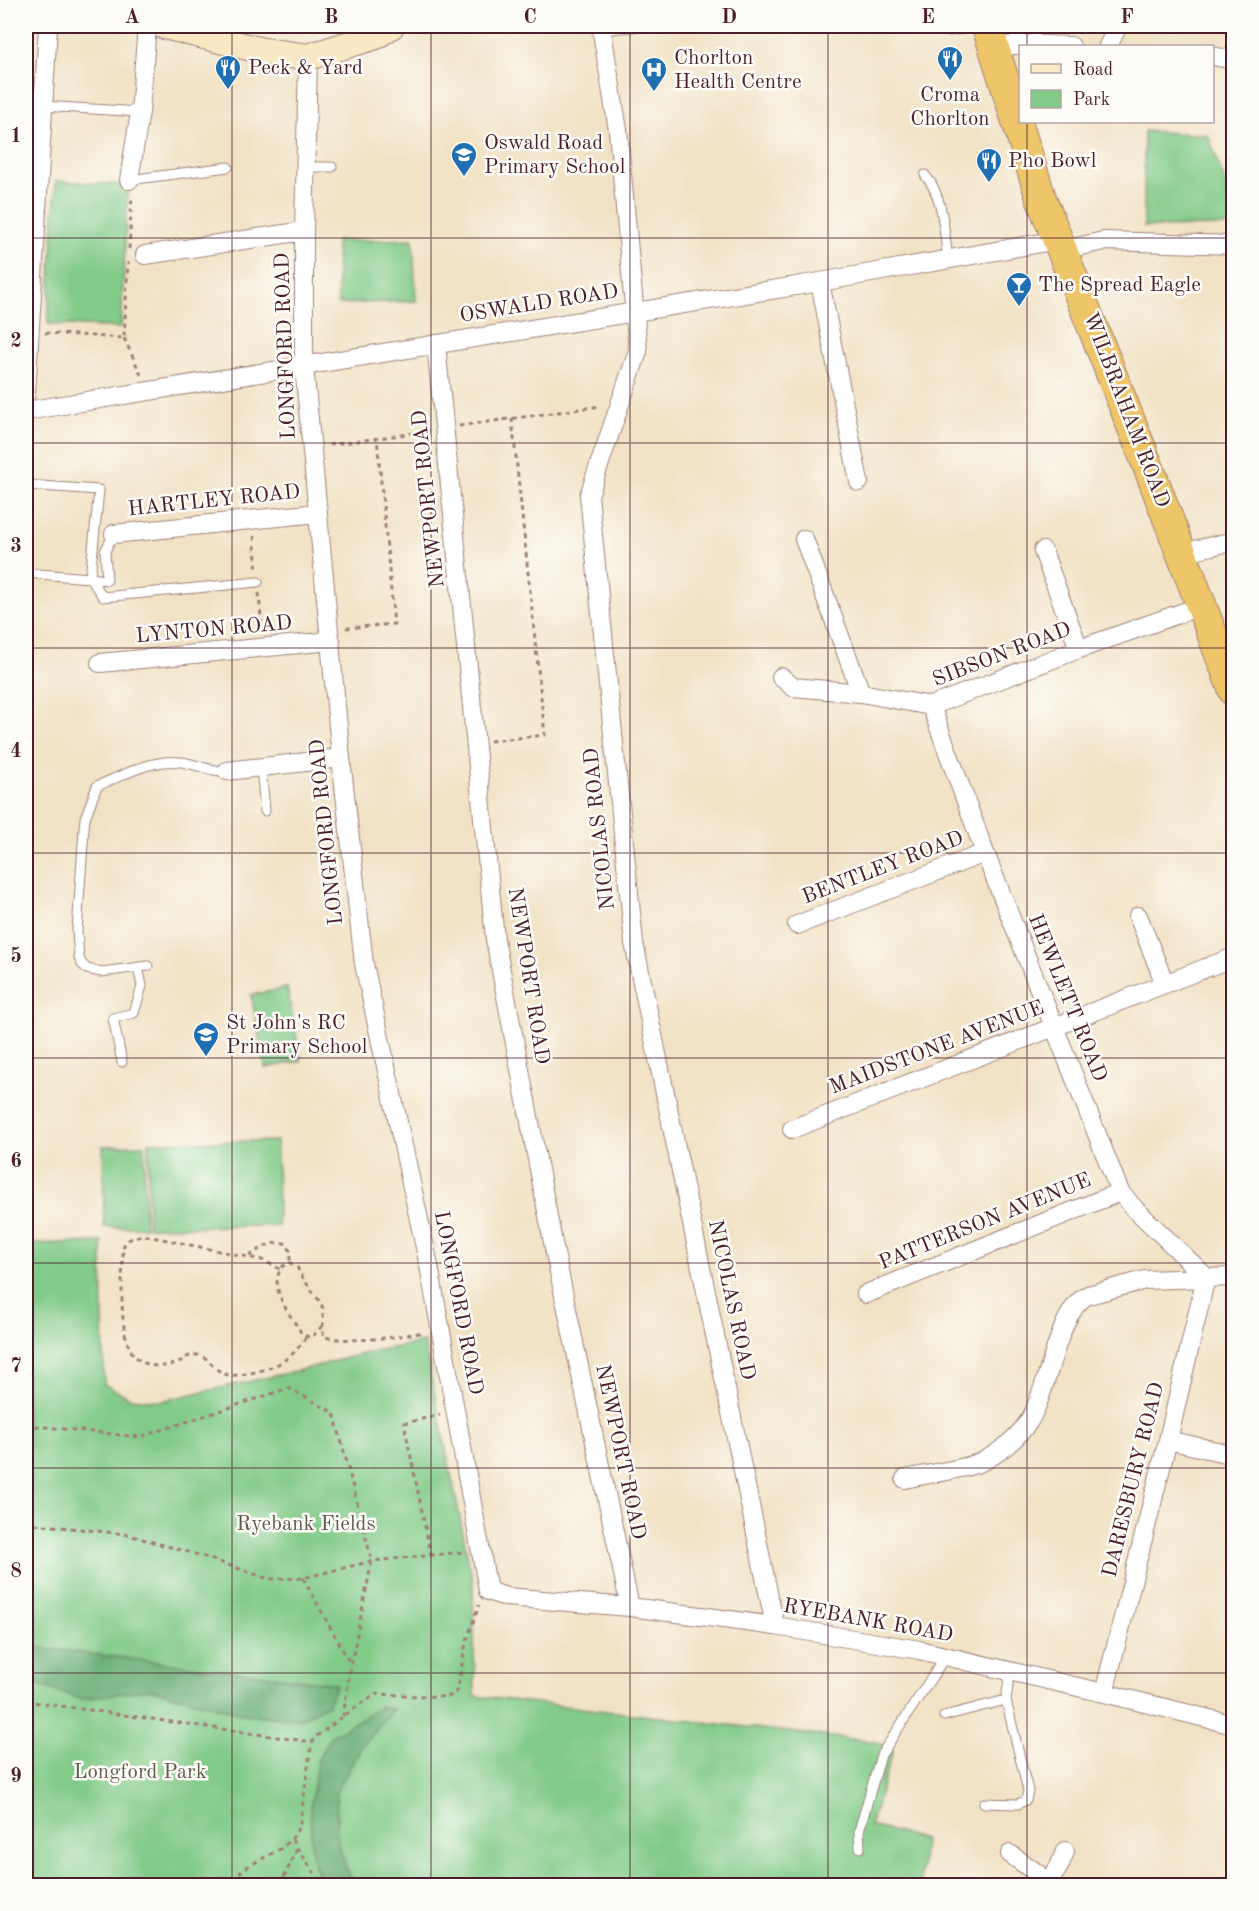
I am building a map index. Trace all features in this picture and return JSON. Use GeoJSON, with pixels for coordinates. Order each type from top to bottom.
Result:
{"type":"FeatureCollection","features":[{"type":"Feature","properties":{"kind":"highway","name":"WILBRAHAM ROAD"},"geometry":{"type":"LineString","coordinates":[[987,33],[1037,187],[1233,691]]}},
{"type":"Feature","properties":{"kind":"main road"},"geometry":{"type":"LineString","coordinates":[[173,26],[263,51],[308,57],[376,36],[391,26]]}},
{"type":"Feature","properties":{"kind":"street"},"geometry":{"type":"LineString","coordinates":[[26,394],[37,109],[48,26]]}},
{"type":"Feature","properties":{"kind":"street"},"geometry":{"type":"LineString","coordinates":[[129,180],[140,112],[147,26]]}},
{"type":"Feature","properties":{"kind":"street"},"geometry":{"type":"LineString","coordinates":[[1108,45],[1118,26]]}},
{"type":"Feature","properties":{"kind":"street","name":"NICOLAS ROAD"},"geometry":{"type":"LineString","coordinates":[[601,28],[618,130],[638,351],[589,495],[633,931],[775,1626]]}},
{"type":"Feature","properties":{"kind":"street"},"geometry":{"type":"LineString","coordinates":[[987,33],[1010,45],[1034,45]]}},
{"type":"Feature","properties":{"kind":"street","name":"LONGFORD ROAD"},"geometry":{"type":"LineString","coordinates":[[308,57],[304,366],[341,758],[364,964],[441,1329],[488,1591]]}},
{"type":"Feature","properties":{"kind":"street"},"geometry":{"type":"LineString","coordinates":[[1214,57],[1233,60]]}},
{"type":"Feature","properties":{"kind":"street"},"geometry":{"type":"LineString","coordinates":[[145,255],[304,231]]}},
{"type":"Feature","properties":{"kind":"street","name":"OSWALD ROAD"},"geometry":{"type":"LineString","coordinates":[[26,411],[948,260],[1104,241],[1233,245]]}},
{"type":"Feature","properties":{"kind":"street"},"geometry":{"type":"LineString","coordinates":[[820,282],[859,482]]}},
{"type":"Feature","properties":{"kind":"street","name":"NEWPORT ROAD"},"geometry":{"type":"LineString","coordinates":[[436,344],[495,939],[555,1253],[630,1607]]}},
{"type":"Feature","properties":{"kind":"street","name":"HARTLEY ROAD"},"geometry":{"type":"LineString","coordinates":[[114,534],[318,513]]}},
{"type":"Feature","properties":{"kind":"street"},"geometry":{"type":"LineString","coordinates":[[804,539],[861,693]]}},
{"type":"Feature","properties":{"kind":"street"},"geometry":{"type":"LineString","coordinates":[[1181,553],[1233,541]]}},
{"type":"Feature","properties":{"kind":"street"},"geometry":{"type":"LineString","coordinates":[[1043,551],[1079,649]]}},
{"type":"Feature","properties":{"kind":"street","name":"SIBSON ROAD"},"geometry":{"type":"LineString","coordinates":[[781,677],[793,687],[861,693],[931,706],[1079,649],[1201,606]]}},
{"type":"Feature","properties":{"kind":"street","name":"LYNTON ROAD"},"geometry":{"type":"LineString","coordinates":[[100,663],[331,636]]}},
{"type":"Feature","properties":{"kind":"street","name":"HEWLETT ROAD"},"geometry":{"type":"LineString","coordinates":[[931,706],[985,853],[1120,1192],[1206,1277]]}},
{"type":"Feature","properties":{"kind":"street"},"geometry":{"type":"LineString","coordinates":[[227,771],[341,758]]}},
{"type":"Feature","properties":{"kind":"street","name":"BENTLEY ROAD"},"geometry":{"type":"LineString","coordinates":[[797,926],[985,853]]}},
{"type":"Feature","properties":{"kind":"street"},"geometry":{"type":"LineString","coordinates":[[1138,916],[1165,984]]}},
{"type":"Feature","properties":{"kind":"street","name":"MAIDSTONE AVENUE"},"geometry":{"type":"LineString","coordinates":[[792,1129],[1233,957]]}},
{"type":"Feature","properties":{"kind":"street","name":"PATTERSON AVENUE"},"geometry":{"type":"LineString","coordinates":[[866,1294],[1120,1192]]}},
{"type":"Feature","properties":{"kind":"street","name":"DARESBURY ROAD"},"geometry":{"type":"LineString","coordinates":[[1104,1693],[1168,1440],[1206,1277]]}},
{"type":"Feature","properties":{"kind":"street"},"geometry":{"type":"LineString","coordinates":[[905,1479],[981,1462],[1021,1431],[1037,1406],[1064,1326],[1080,1299],[1088,1294],[1145,1280],[1233,1277]]}},
{"type":"Feature","properties":{"kind":"street"},"geometry":{"type":"LineString","coordinates":[[1168,1440],[1233,1455]]}},
{"type":"Feature","properties":{"kind":"street","name":"RYEBANK ROAD"},"geometry":{"type":"LineString","coordinates":[[488,1591],[506,1597],[630,1607],[775,1626],[919,1650],[1233,1725]]}},
{"type":"Feature","properties":{"kind":"street"},"geometry":{"type":"LineString","coordinates":[[1010,1854],[1037,1873],[1043,1884],[1059,1869],[1065,1851]]}},
{"type":"Feature","properties":{"kind":"lane"},"geometry":{"type":"LineString","coordinates":[[601,28],[640,26]]}},
{"type":"Feature","properties":{"kind":"lane"},"geometry":{"type":"LineString","coordinates":[[914,26],[948,32],[987,33]]}},
{"type":"Feature","properties":{"kind":"lane"},"geometry":{"type":"LineString","coordinates":[[1034,45],[1037,26]]}},
{"type":"Feature","properties":{"kind":"lane"},"geometry":{"type":"LineString","coordinates":[[37,109],[140,112]]}},
{"type":"Feature","properties":{"kind":"lane"},"geometry":{"type":"LineString","coordinates":[[129,180],[228,167]]}},
{"type":"Feature","properties":{"kind":"lane"},"geometry":{"type":"LineString","coordinates":[[306,167],[332,167]]}},
{"type":"Feature","properties":{"kind":"lane"},"geometry":{"type":"LineString","coordinates":[[925,175],[931,181],[941,211],[948,260]]}},
{"type":"Feature","properties":{"kind":"lane"},"geometry":{"type":"LineString","coordinates":[[26,485],[99,490],[90,578],[103,597],[258,582]]}},
{"type":"Feature","properties":{"kind":"lane"},"geometry":{"type":"LineString","coordinates":[[26,573],[107,580],[105,550],[114,534]]}},
{"type":"Feature","properties":{"kind":"lane"},"geometry":{"type":"LineString","coordinates":[[122,1062],[113,1018],[134,1013],[142,986],[143,966],[101,972],[87,969],[79,958],[77,931],[85,818],[97,786],[135,771],[168,761],[213,771],[227,771]]}},
{"type":"Feature","properties":{"kind":"lane"},"geometry":{"type":"LineString","coordinates":[[261,766],[265,811]]}},
{"type":"Feature","properties":{"kind":"lane"},"geometry":{"type":"LineString","coordinates":[[860,1848],[859,1831],[885,1748],[945,1657]]}},
{"type":"Feature","properties":{"kind":"lane"},"geometry":{"type":"LineString","coordinates":[[984,1803],[1018,1804],[1026,1800],[1028,1791],[1006,1700],[1010,1672]]}},
{"type":"Feature","properties":{"kind":"lane"},"geometry":{"type":"LineString","coordinates":[[944,1716],[1006,1700]]}},
{"type":"Feature","properties":{"kind":"path"},"geometry":{"type":"LineString","coordinates":[[129,180],[133,185],[124,338],[148,391]]}},
{"type":"Feature","properties":{"kind":"path"},"geometry":{"type":"LineString","coordinates":[[27,341],[124,338]]}},
{"type":"Feature","properties":{"kind":"path"},"geometry":{"type":"LineString","coordinates":[[462,426],[598,406]]}},
{"type":"Feature","properties":{"kind":"path"},"geometry":{"type":"LineString","coordinates":[[476,743],[545,735],[512,419]]}},
{"type":"Feature","properties":{"kind":"path"},"geometry":{"type":"LineString","coordinates":[[330,445],[426,431]]}},
{"type":"Feature","properties":{"kind":"path"},"geometry":{"type":"LineString","coordinates":[[331,636],[394,624],[377,438]]}},
{"type":"Feature","properties":{"kind":"path"},"geometry":{"type":"LineString","coordinates":[[280,1269],[269,1262],[249,1256],[148,1236],[134,1238],[125,1243],[123,1247],[125,1338],[135,1356],[141,1361],[156,1366],[174,1364],[196,1354],[203,1356],[221,1373],[237,1375],[275,1367],[293,1353],[306,1337]]}},
{"type":"Feature","properties":{"kind":"path"},"geometry":{"type":"LineString","coordinates":[[249,1256],[280,1242],[287,1244],[290,1251],[290,1263]]}},
{"type":"Feature","properties":{"kind":"path"},"geometry":{"type":"LineString","coordinates":[[290,1263],[297,1268],[321,1303],[323,1337],[339,1340],[399,1336],[441,1329]]}},
{"type":"Feature","properties":{"kind":"path"},"geometry":{"type":"LineString","coordinates":[[290,1263],[280,1269],[278,1276],[280,1298],[300,1332],[306,1337],[312,1337],[322,1326]]}},
{"type":"Feature","properties":{"kind":"path"},"geometry":{"type":"LineString","coordinates":[[26,1425],[140,1437],[289,1388],[334,1413],[372,1561],[343,1716]]}},
{"type":"Feature","properties":{"kind":"path"},"geometry":{"type":"LineString","coordinates":[[431,1556],[404,1423],[456,1411]]}},
{"type":"Feature","properties":{"kind":"path"},"geometry":{"type":"LineString","coordinates":[[26,1523],[125,1534],[202,1556],[270,1579],[303,1578],[372,1561],[459,1553],[480,1548]]}},
{"type":"Feature","properties":{"kind":"path"},"geometry":{"type":"LineString","coordinates":[[303,1578],[351,1664]]}},
{"type":"Feature","properties":{"kind":"path"},"geometry":{"type":"LineString","coordinates":[[226,1886],[245,1868],[292,1840],[300,1823],[314,1738],[376,1694],[448,1696],[457,1691],[466,1643],[477,1608],[488,1591]]}},
{"type":"Feature","properties":{"kind":"path"},"geometry":{"type":"LineString","coordinates":[[26,1701],[312,1742]]}},
{"type":"Feature","properties":{"kind":"path"},"geometry":{"type":"LineString","coordinates":[[292,1840],[323,1886]]}},
{"type":"Feature","properties":{"kind":"path"},"geometry":{"type":"LineString","coordinates":[[280,1886],[297,1849]]}},
{"type":"Feature","properties":{"kind":"green space"},"geometry":{"type":"Polygon","coordinates":[[[1144,131],[1208,135],[1233,205],[1232,226],[1144,227],[1144,131]]]}},
{"type":"Feature","properties":{"kind":"green space"},"geometry":{"type":"Polygon","coordinates":[[[56,181],[128,185],[121,328],[48,324],[56,181]]]}},
{"type":"Feature","properties":{"kind":"green space"},"geometry":{"type":"Polygon","coordinates":[[[413,239],[416,301],[338,304],[336,241],[413,239]]]}},
{"type":"Feature","properties":{"kind":"green space"},"geometry":{"type":"Polygon","coordinates":[[[287,988],[301,1061],[265,1068],[251,995],[287,988]]]}},
{"type":"Feature","properties":{"kind":"green space"},"geometry":{"type":"Polygon","coordinates":[[[277,1141],[278,1226],[148,1227],[148,1142],[277,1141]]]}},
{"type":"Feature","properties":{"kind":"green space"},"geometry":{"type":"Polygon","coordinates":[[[144,1145],[145,1227],[104,1227],[103,1146],[144,1145]]]}},
{"type":"Feature","properties":{"kind":"green space"},"geometry":{"type":"Polygon","coordinates":[[[102,1242],[104,1384],[130,1398],[161,1401],[301,1370],[369,1352],[424,1342],[473,1582],[475,1696],[877,1742],[893,1751],[870,1826],[924,1839],[920,1885],[26,1885],[26,1244],[102,1242]]]}},
{"type":"Feature","properties":{"kind":"green space"},"geometry":{"type":"Polygon","coordinates":[[[26,1646],[336,1684],[328,1704],[301,1719],[249,1715],[149,1689],[81,1699],[26,1681],[26,1646]]]}},
{"type":"Feature","properties":{"kind":"green space"},"geometry":{"type":"Polygon","coordinates":[[[380,1707],[393,1709],[361,1748],[336,1792],[338,1844],[352,1885],[323,1885],[312,1857],[310,1812],[317,1761],[330,1737],[380,1707]]]}},
{"type":"Feature","properties":{"kind":"place","name":"Croma Chorlton"},"geometry":{"type":"Point","coordinates":[950,82]}},
{"type":"Feature","properties":{"kind":"place","name":"Peck & Yard"},"geometry":{"type":"Point","coordinates":[228,91]}},
{"type":"Feature","properties":{"kind":"place","name":"Chorlton Health Centre"},"geometry":{"type":"Point","coordinates":[654,93]}},
{"type":"Feature","properties":{"kind":"place","name":"Oswald Road Primary School"},"geometry":{"type":"Point","coordinates":[464,178]}},
{"type":"Feature","properties":{"kind":"place","name":"Pho Bowl"},"geometry":{"type":"Point","coordinates":[989,184]}},
{"type":"Feature","properties":{"kind":"place","name":"The Spread Eagle"},"geometry":{"type":"Point","coordinates":[1019,308]}},
{"type":"Feature","properties":{"kind":"place","name":"St John's RC Primary School"},"geometry":{"type":"Point","coordinates":[206,1058]}},
{"type":"Feature","properties":{"kind":"park label","name":"Ryebank Fields"},"geometry":{"type":"Point","coordinates":[306,1524]}},
{"type":"Feature","properties":{"kind":"park label","name":"Longford Park"},"geometry":{"type":"Point","coordinates":[140,1772]}}]}
